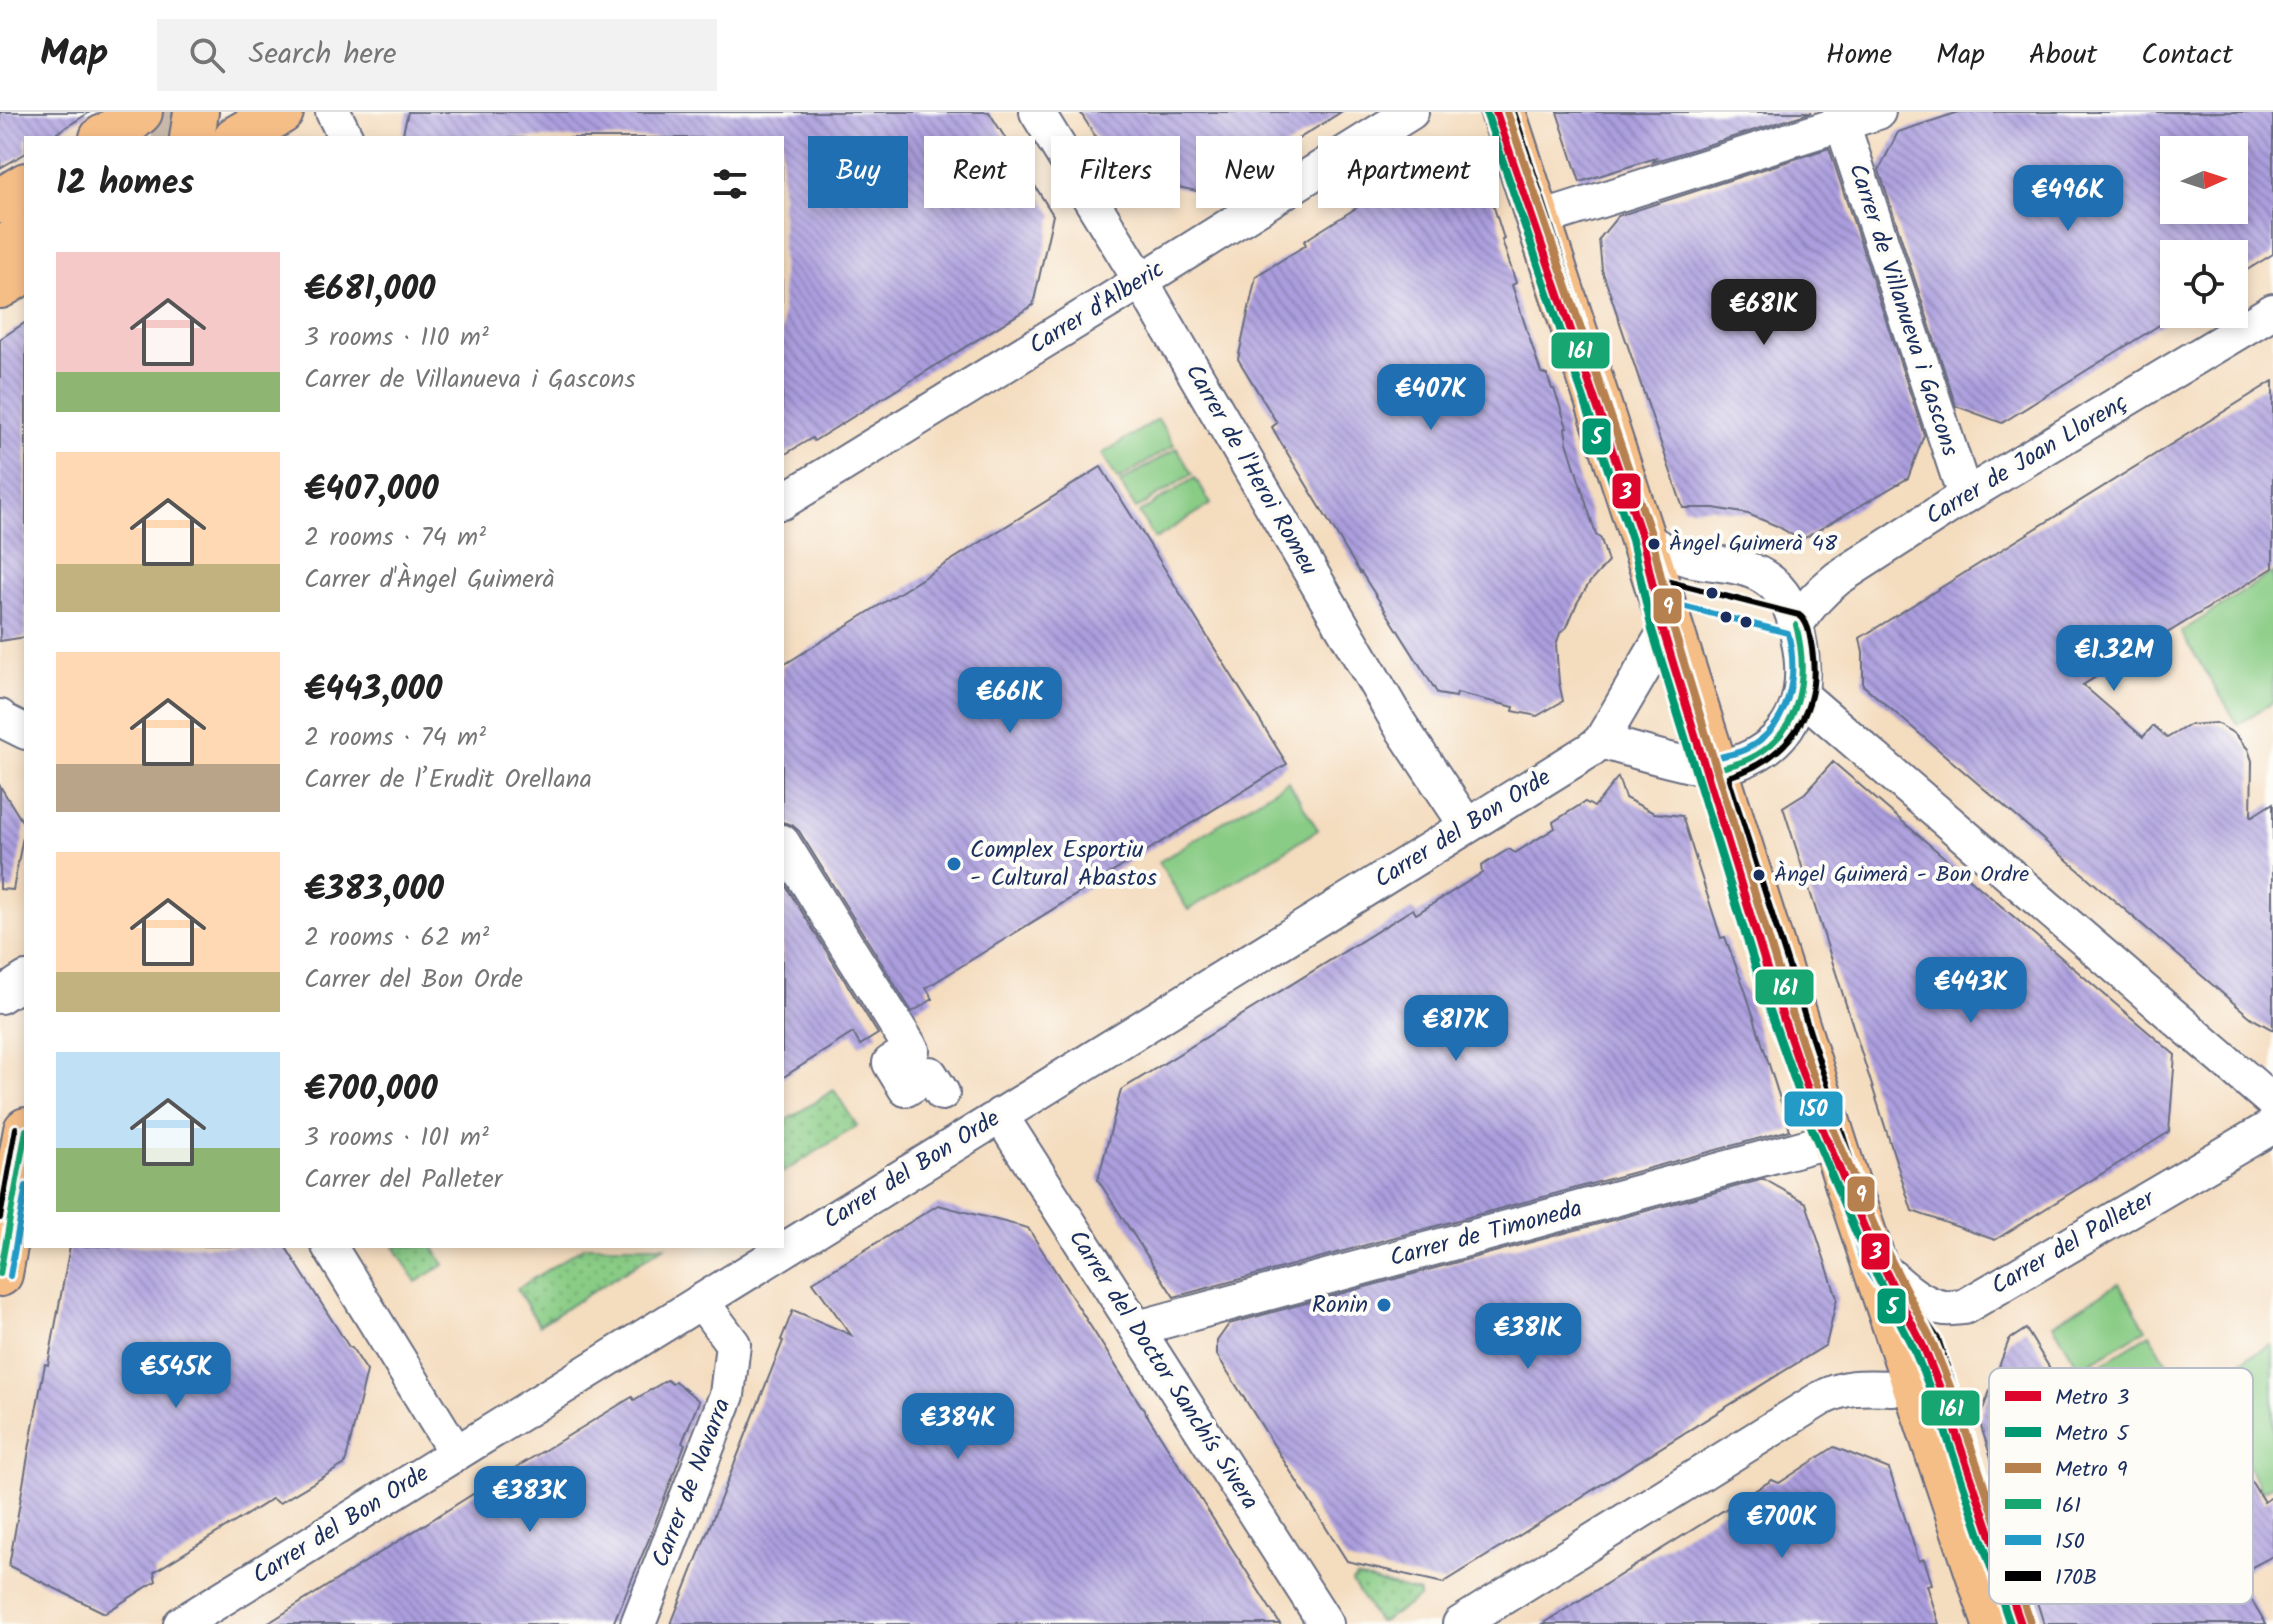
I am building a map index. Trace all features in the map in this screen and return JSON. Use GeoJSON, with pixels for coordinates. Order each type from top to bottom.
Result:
{"type":"FeatureCollection","features":[{"type":"Feature","properties":{"kind":"main road"},"geometry":{"type":"LineString","coordinates":[[105,136],[140,112]]}},
{"type":"Feature","properties":{"kind":"main road"},"geometry":{"type":"LineString","coordinates":[[192,136],[196,112]]}},
{"type":"Feature","properties":{"kind":"main road"},"geometry":{"type":"LineString","coordinates":[[239,136],[281,112]]}},
{"type":"Feature","properties":{"kind":"main road"},"geometry":{"type":"LineString","coordinates":[[1503,112],[1873,1261],[1995,1624]]}},
{"type":"Feature","properties":{"kind":"main road"},"geometry":{"type":"LineString","coordinates":[[0,201],[24,186]]}},
{"type":"Feature","properties":{"kind":"main road"},"geometry":{"type":"LineString","coordinates":[[0,234],[24,219]]}},
{"type":"Feature","properties":{"kind":"main road"},"geometry":{"type":"LineString","coordinates":[[0,250],[24,235]]}},
{"type":"Feature","properties":{"kind":"main road"},"geometry":{"type":"LineString","coordinates":[[0,286],[24,271]]}},
{"type":"Feature","properties":{"kind":"main road"},"geometry":{"type":"LineString","coordinates":[[0,1274],[24,1141]]}},
{"type":"Feature","properties":{"kind":"main road"},"geometry":{"type":"LineString","coordinates":[[1873,1261],[1879,1342],[1968,1624]]}},
{"type":"Feature","properties":{"kind":"street"},"geometry":{"type":"LineString","coordinates":[[333,112],[345,136]]}},
{"type":"Feature","properties":{"kind":"street","name":"Carrer de l'Heroi Romeu"},"geometry":{"type":"LineString","coordinates":[[1037,112],[1141,281],[1400,725],[1467,826]]}},
{"type":"Feature","properties":{"kind":"street","name":"Carrer d'Alberic"},"geometry":{"type":"LineString","coordinates":[[784,501],[1411,112]]}},
{"type":"Feature","properties":{"kind":"street"},"geometry":{"type":"LineString","coordinates":[[1538,220],[1878,112]]}},
{"type":"Feature","properties":{"kind":"street","name":"Carrer de Villanueva i Gascons"},"geometry":{"type":"LineString","coordinates":[[1842,123],[1965,496]]}},
{"type":"Feature","properties":{"kind":"street","name":"Carrer de Joan Llorenç"},"geometry":{"type":"LineString","coordinates":[[1796,625],[1808,604],[1822,590],[1965,496],[2273,311]]}},
{"type":"Feature","properties":{"kind":"street"},"geometry":{"type":"LineString","coordinates":[[1642,537],[1656,547],[1686,559],[1747,568],[1771,582],[1790,603],[1803,662],[1801,695],[1796,712],[1780,737],[1752,757],[1715,770],[1601,741],[1669,625]]}},
{"type":"Feature","properties":{"kind":"street"},"geometry":{"type":"LineString","coordinates":[[1801,695],[2273,1102]]}},
{"type":"Feature","properties":{"kind":"street"},"geometry":{"type":"LineString","coordinates":[[0,717],[24,731]]}},
{"type":"Feature","properties":{"kind":"street","name":"Carrer del Bon Orde"},"geometry":{"type":"LineString","coordinates":[[181,1624],[1580,757],[1601,741]]}},
{"type":"Feature","properties":{"kind":"street"},"geometry":{"type":"LineString","coordinates":[[784,845],[912,1050],[890,1063],[906,1089],[936,1084]]}},
{"type":"Feature","properties":{"kind":"street"},"geometry":{"type":"LineString","coordinates":[[0,996],[24,980]]}},
{"type":"Feature","properties":{"kind":"street","name":"Carrer del Doctor Sanchís Sivera"},"geometry":{"type":"LineString","coordinates":[[1000,1115],[1326,1624]]}},
{"type":"Feature","properties":{"kind":"street","name":"Carrer del Palleter"},"geometry":{"type":"LineString","coordinates":[[1873,1261],[1910,1293],[1928,1303],[1945,1308],[1964,1307],[2273,1126]]}},
{"type":"Feature","properties":{"kind":"street","name":"Carrer de Timoneda"},"geometry":{"type":"LineString","coordinates":[[1138,1328],[1835,1139]]}},
{"type":"Feature","properties":{"kind":"street"},"geometry":{"type":"LineString","coordinates":[[330,1248],[456,1453]]}},
{"type":"Feature","properties":{"kind":"street","name":"Carrer de Navarra"},"geometry":{"type":"LineString","coordinates":[[638,1624],[727,1395],[733,1344],[701,1301]]}},
{"type":"Feature","properties":{"kind":"street"},"geometry":{"type":"LineString","coordinates":[[1460,1624],[1820,1399],[1837,1390],[1856,1386],[1893,1388]]}},
{"type":"Feature","properties":{"kind":"green space"},"geometry":{"type":"Polygon","coordinates":[[[1158,419],[1174,445],[1118,480],[1102,454],[1158,419]]]}},
{"type":"Feature","properties":{"kind":"green space"},"geometry":{"type":"Polygon","coordinates":[[[1177,448],[1192,474],[1136,509],[1120,483],[1177,448]]]}},
{"type":"Feature","properties":{"kind":"green space"},"geometry":{"type":"Polygon","coordinates":[[[1195,478],[1211,504],[1155,539],[1139,513],[1195,478]]]}},
{"type":"Feature","properties":{"kind":"green space"},"geometry":{"type":"Polygon","coordinates":[[[2273,572],[2273,702],[2238,724],[2181,632],[2273,572]]]}},
{"type":"Feature","properties":{"kind":"green space"},"geometry":{"type":"Polygon","coordinates":[[[1288,781],[1318,830],[1188,910],[1159,862],[1288,781]]]}},
{"type":"Feature","properties":{"kind":"green space"},"geometry":{"type":"Polygon","coordinates":[[[834,1090],[857,1126],[784,1172],[784,1122],[834,1090]]]}},
{"type":"Feature","properties":{"kind":"green space"},"geometry":{"type":"Polygon","coordinates":[[[395,1248],[434,1248],[444,1265],[416,1282],[395,1248]]]}},
{"type":"Feature","properties":{"kind":"green space"},"geometry":{"type":"Polygon","coordinates":[[[582,1248],[662,1248],[539,1325],[517,1289],[582,1248]]]}},
{"type":"Feature","properties":{"kind":"green space"},"geometry":{"type":"Polygon","coordinates":[[[2119,1283],[2146,1329],[2079,1368],[2053,1324],[2119,1283]]]}},
{"type":"Feature","properties":{"kind":"green space"},"geometry":{"type":"Polygon","coordinates":[[[2150,1334],[2170,1368],[2095,1368],[2150,1334]]]}},
{"type":"Feature","properties":{"kind":"green space"},"geometry":{"type":"Polygon","coordinates":[[[2271,1345],[2273,1348],[2273,1485],[2262,1491],[2253,1474],[2253,1368],[2229,1368],[2271,1345]]]}},
{"type":"Feature","properties":{"kind":"green space"},"geometry":{"type":"Polygon","coordinates":[[[1356,1577],[1420,1593],[1420,1597],[1378,1622],[1352,1582],[1356,1577]]]}},
{"type":"Feature","properties":{"kind":"building"},"geometry":{"type":"Polygon","coordinates":[[[0,112],[90,112],[52,136],[24,136],[24,154],[0,168],[0,112]]]}},
{"type":"Feature","properties":{"kind":"building"},"geometry":{"type":"Polygon","coordinates":[[[408,112],[989,112],[1004,136],[924,136],[924,208],[1035,208],[1035,186],[1053,215],[1033,305],[814,441],[812,438],[784,455],[784,136],[403,133],[408,112]]]}},
{"type":"Feature","properties":{"kind":"building"},"geometry":{"type":"Polygon","coordinates":[[[1080,112],[1341,112],[1302,137],[1196,136],[1196,191],[1180,188],[1180,136],[1095,136],[1080,112]]]}},
{"type":"Feature","properties":{"kind":"building"},"geometry":{"type":"Polygon","coordinates":[[[1557,112],[1812,112],[1580,182],[1557,112]]]}},
{"type":"Feature","properties":{"kind":"building"},"geometry":{"type":"Polygon","coordinates":[[[1959,112],[2273,112],[2273,254],[2248,269],[2248,240],[2160,240],[2160,325],[2002,423],[1956,406],[1879,170],[1898,132],[1959,112]]]}},
{"type":"Feature","properties":{"kind":"building"},"geometry":{"type":"Polygon","coordinates":[[[1829,148],[1924,435],[1908,478],[1801,540],[1748,514],[1714,508],[1683,508],[1602,270],[1599,239],[1618,216],[1829,148]]]}},
{"type":"Feature","properties":{"kind":"building"},"geometry":{"type":"Polygon","coordinates":[[[1494,208],[1516,283],[1512,285],[1541,373],[1547,375],[1554,389],[1596,535],[1601,539],[1608,562],[1590,582],[1556,645],[1563,701],[1537,716],[1457,693],[1456,697],[1438,694],[1280,441],[1272,427],[1277,423],[1238,359],[1256,276],[1306,245],[1304,241],[1353,210],[1494,208]]]}},
{"type":"Feature","properties":{"kind":"building"},"geometry":{"type":"Polygon","coordinates":[[[24,323],[24,637],[0,641],[0,339],[24,323]]]}},
{"type":"Feature","properties":{"kind":"building"},"geometry":{"type":"Polygon","coordinates":[[[2273,381],[2273,568],[2083,685],[2143,737],[2153,726],[2167,738],[2189,725],[2216,723],[2235,734],[2248,749],[2252,761],[2251,817],[2273,803],[2273,1030],[2236,1005],[1863,685],[1860,638],[2273,381]]]}},
{"type":"Feature","properties":{"kind":"building","name":"Complex Esportiu - Cultural Abastos"},"geometry":{"type":"Polygon","coordinates":[[[1101,467],[1287,764],[926,988],[933,999],[912,1012],[799,831],[784,823],[784,665],[1101,467]]]}},
{"type":"Feature","properties":{"kind":"building"},"geometry":{"type":"Polygon","coordinates":[[[1833,762],[2175,1055],[2169,1132],[1995,1240],[1912,1211],[1783,807],[1805,793],[1833,762]]]}},
{"type":"Feature","properties":{"kind":"building"},"geometry":{"type":"Polygon","coordinates":[[[1618,777],[1625,798],[1654,813],[1682,816],[1721,938],[1725,937],[1745,990],[1790,1130],[1174,1297],[1098,1180],[1121,1090],[1413,909],[1416,914],[1482,873],[1481,866],[1509,849],[1515,853],[1555,828],[1553,822],[1585,802],[1594,807],[1618,777]]]}},
{"type":"Feature","properties":{"kind":"building"},"geometry":{"type":"Polygon","coordinates":[[[0,786],[24,824],[24,831],[13,890],[0,889],[0,786]]]}},
{"type":"Feature","properties":{"kind":"building"},"geometry":{"type":"Polygon","coordinates":[[[784,883],[878,1034],[860,1045],[853,1033],[784,1077],[784,883]]]}},
{"type":"Feature","properties":{"kind":"building"},"geometry":{"type":"Polygon","coordinates":[[[1764,1179],[1806,1203],[1837,1298],[1826,1345],[1443,1583],[1347,1561],[1217,1355],[1217,1341],[1229,1324],[1764,1179]]]}},
{"type":"Feature","properties":{"kind":"building"},"geometry":{"type":"Polygon","coordinates":[[[938,1205],[1028,1228],[1280,1624],[671,1624],[793,1310],[851,1335],[813,1282],[938,1205]]]}},
{"type":"Feature","properties":{"kind":"building"},"geometry":{"type":"Polygon","coordinates":[[[70,1248],[286,1248],[367,1371],[345,1464],[279,1503],[272,1499],[154,1572],[156,1581],[105,1613],[9,1566],[45,1364],[48,1365],[70,1248]]]}},
{"type":"Feature","properties":{"kind":"building"},"geometry":{"type":"Polygon","coordinates":[[[2026,1329],[2050,1368],[1998,1368],[2009,1340],[2026,1329]]]}},
{"type":"Feature","properties":{"kind":"building"},"geometry":{"type":"Polygon","coordinates":[[[667,1380],[672,1384],[675,1381],[699,1401],[649,1539],[613,1624],[267,1624],[484,1487],[632,1397],[634,1400],[667,1380]]]}},
{"type":"Feature","properties":{"kind":"building"},"geometry":{"type":"Polygon","coordinates":[[[1989,1393],[1989,1451],[1979,1420],[1989,1393]]]}},
{"type":"Feature","properties":{"kind":"building"},"geometry":{"type":"Polygon","coordinates":[[[1834,1447],[1889,1469],[1919,1561],[1924,1559],[1932,1584],[1927,1585],[1939,1624],[1542,1624],[1772,1480],[1779,1483],[1834,1447]]]}},
{"type":"Feature","properties":{"kind":"building"},"geometry":{"type":"Polygon","coordinates":[[[2253,1484],[2264,1502],[2273,1496],[2273,1556],[2253,1567],[2253,1484]]]}},
{"type":"Feature","properties":{"kind":"building"},"geometry":{"type":"Polygon","coordinates":[[[2253,1602],[2266,1624],[2044,1624],[2038,1604],[2253,1602]]]}},
{"type":"Feature","properties":{"kind":"tunnel"},"geometry":{"type":"LineString","coordinates":[[156,136],[194,112]]}},
{"type":"Feature","properties":{"kind":"metro line","name":"3"},"geometry":{"type":"LineString","coordinates":[[1496,112],[1642,537],[1662,627],[1800,1067],[1868,1236],[1924,1348],[1989,1530]]}},
{"type":"Feature","properties":{"kind":"metro line","name":"9"},"geometry":{"type":"LineString","coordinates":[[1507,112],[1651,534],[1672,624],[1809,1064],[1877,1232],[1933,1344],[1989,1500]]}},
{"type":"Feature","properties":{"kind":"metro line","name":"5"},"geometry":{"type":"LineString","coordinates":[[1487,115],[1632,540],[1652,630],[1761,985],[1812,1129],[1859,1240],[1915,1352],[1935,1401],[1989,1562]]}},
{"type":"Feature","properties":{"kind":"metro line","name":"5"},"geometry":{"type":"LineString","coordinates":[[2003,1604],[2010,1624]]}},
{"type":"Feature","properties":{"kind":"metro line","name":"3"},"geometry":{"type":"LineString","coordinates":[[2014,1604],[2021,1624]]}},
{"type":"Feature","properties":{"kind":"metro line","name":"9"},"geometry":{"type":"LineString","coordinates":[[2024,1604],[2030,1621]]}},
{"type":"Feature","properties":{"kind":"transit line","name":"161"},"geometry":{"type":"LineString","coordinates":[[1503,112],[1658,589]]}},
{"type":"Feature","properties":{"kind":"transit line","name":"170B"},"geometry":{"type":"LineString","coordinates":[[1514,112],[1666,581],[1799,615],[1807,626],[1814,672],[1805,713],[1783,745],[1749,769],[1728,777],[1882,1257],[1938,1339],[1989,1492]]}},
{"type":"Feature","properties":{"kind":"transit line","name":"150"},"geometry":{"type":"LineString","coordinates":[[1493,115],[1649,594],[1655,599],[1788,633],[1791,683],[1782,714],[1761,739],[1742,751],[1710,761],[1705,772],[1863,1264],[1920,1347],[1989,1555]]}},
{"type":"Feature","properties":{"kind":"transit line","name":"161"},"geometry":{"type":"LineString","coordinates":[[1715,770],[1747,760],[1768,747],[1791,718],[1801,682],[1802,663],[1796,625]]}},
{"type":"Feature","properties":{"kind":"transit line","name":"161"},"geometry":{"type":"LineString","coordinates":[[1715,770],[1873,1261],[1929,1343],[1989,1522]]}},
{"type":"Feature","properties":{"kind":"transit line","name":"170B"},"geometry":{"type":"LineString","coordinates":[[0,1218],[16,1128]]}},
{"type":"Feature","properties":{"kind":"transit line","name":"161"},"geometry":{"type":"LineString","coordinates":[[0,1274],[24,1141]]}},
{"type":"Feature","properties":{"kind":"transit line","name":"150"},"geometry":{"type":"LineString","coordinates":[[10,1276],[24,1197]]}},
{"type":"Feature","properties":{"kind":"transit line","name":"150"},"geometry":{"type":"LineString","coordinates":[[2005,1604],[2012,1624]]}},
{"type":"Feature","properties":{"kind":"transit line","name":"161"},"geometry":{"type":"LineString","coordinates":[[2016,1604],[2023,1624]]}},
{"type":"Feature","properties":{"kind":"transit line","name":"170B"},"geometry":{"type":"LineString","coordinates":[[2026,1604],[2032,1621]]}},
{"type":"Feature","properties":{"kind":"place","name":"Àngel Guimerà 48"},"geometry":{"type":"Point","coordinates":[1654,544]}},
{"type":"Feature","properties":{"kind":"place","name":"Complex Esportiu - Cultural Abastos"},"geometry":{"type":"Point","coordinates":[954,864]}},
{"type":"Feature","properties":{"kind":"place","name":"Àngel Guimerà - Bon Ordre"},"geometry":{"type":"Point","coordinates":[1759,875]}},
{"type":"Feature","properties":{"kind":"place","name":"Ronin"},"geometry":{"type":"Point","coordinates":[1384,1305]}}]}
